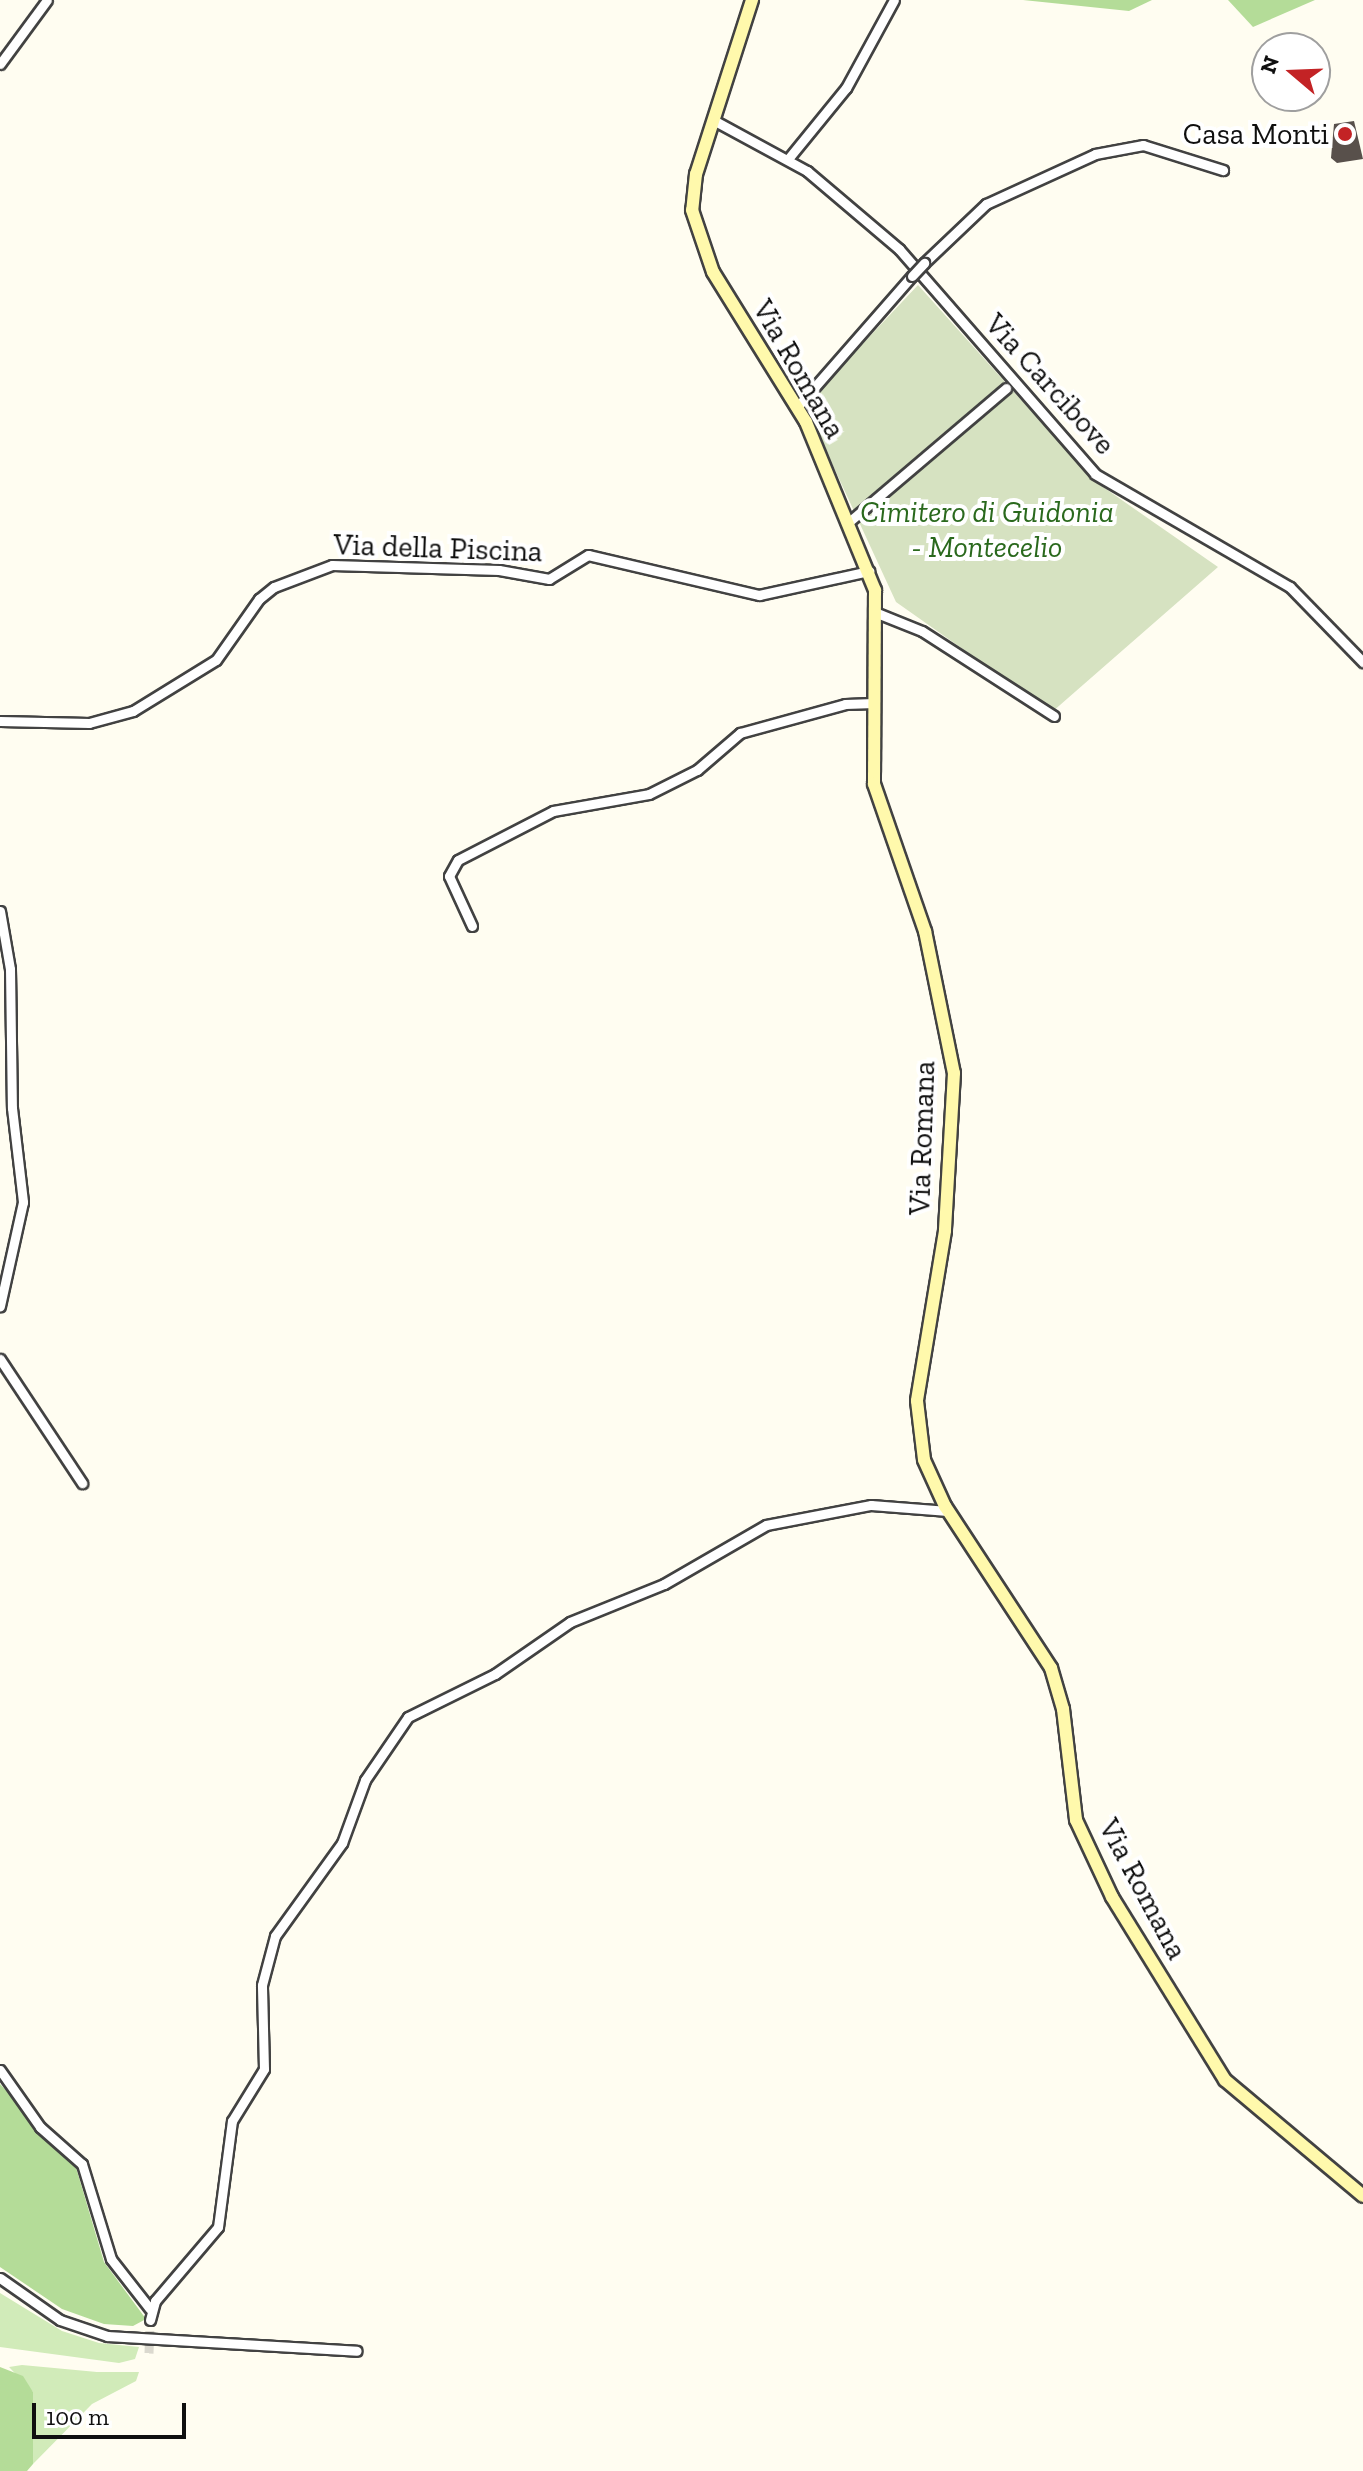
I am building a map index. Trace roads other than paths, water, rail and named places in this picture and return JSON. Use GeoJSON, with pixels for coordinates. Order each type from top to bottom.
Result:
{"type":"FeatureCollection","features":[{"type":"Feature","properties":{"kind":"street"},"geometry":{"type":"LineString","coordinates":[[0,64],[47,0]]}},
{"type":"Feature","properties":{"kind":"street","name":"Via Romana"},"geometry":{"type":"LineString","coordinates":[[752,0],[693,185],[696,232],[729,300],[798,406],[850,521],[869,571],[877,613],[875,790],[925,931],[954,1067],[945,1231],[916,1413],[924,1460],[948,1511],[1051,1668],[1063,1709],[1078,1826],[1159,1975],[1236,2092],[1363,2196]]}},
{"type":"Feature","properties":{"kind":"street"},"geometry":{"type":"LineString","coordinates":[[788,159],[846,88],[894,0]]}},
{"type":"Feature","properties":{"kind":"street","name":"Via Carcibove"},"geometry":{"type":"LineString","coordinates":[[715,121],[788,159],[899,249],[1095,474],[1290,587],[1363,662]]}},
{"type":"Feature","properties":{"kind":"street"},"geometry":{"type":"LineString","coordinates":[[798,406],[924,263],[989,203],[1095,154],[1143,145],[1223,170]]}},
{"type":"Feature","properties":{"kind":"street"},"geometry":{"type":"LineString","coordinates":[[850,521],[1006,388]]}},
{"type":"Feature","properties":{"kind":"street","name":"Via della Piscina"},"geometry":{"type":"LineString","coordinates":[[0,721],[89,723],[133,711],[216,660],[259,599],[274,587],[332,565],[499,570],[549,579],[588,555],[759,595],[869,571]]}},
{"type":"Feature","properties":{"kind":"street"},"geometry":{"type":"LineString","coordinates":[[877,613],[922,631],[1054,716]]}},
{"type":"Feature","properties":{"kind":"street"},"geometry":{"type":"LineString","coordinates":[[472,926],[449,876],[458,860],[553,811],[649,794],[697,770],[740,733],[845,704],[874,703]]}},
{"type":"Feature","properties":{"kind":"street"},"geometry":{"type":"LineString","coordinates":[[0,911],[10,969],[12,1108],[23,1209],[0,1306]]}},
{"type":"Feature","properties":{"kind":"street"},"geometry":{"type":"LineString","coordinates":[[0,1359],[82,1483]]}},
{"type":"Feature","properties":{"kind":"street"},"geometry":{"type":"LineString","coordinates":[[150,2309],[218,2227],[232,2121],[264,2069],[262,1985],[272,1943],[342,1843],[365,1780],[408,1717],[495,1674],[570,1622],[664,1584],[766,1525],[871,1505],[948,1511]]}},
{"type":"Feature","properties":{"kind":"street"},"geometry":{"type":"LineString","coordinates":[[0,2070],[40,2127],[82,2164],[111,2259],[150,2309],[150,2320]]}},
{"type":"Feature","properties":{"kind":"street"},"geometry":{"type":"LineString","coordinates":[[0,2278],[53,2316],[99,2335],[357,2351]]}},
{"type":"Feature","properties":{"kind":"tunnel"},"geometry":{"type":"LineString","coordinates":[[149,2353],[150,2320]]}},
{"type":"Feature","properties":{"kind":"place","name":"Casa Monti"},"geometry":{"type":"Point","coordinates":[1345,134]}},
{"type":"Feature","properties":{"kind":"park label","name":"Cimitero di Guidonia - Montecelio"},"geometry":{"type":"Point","coordinates":[987,529]}}]}
